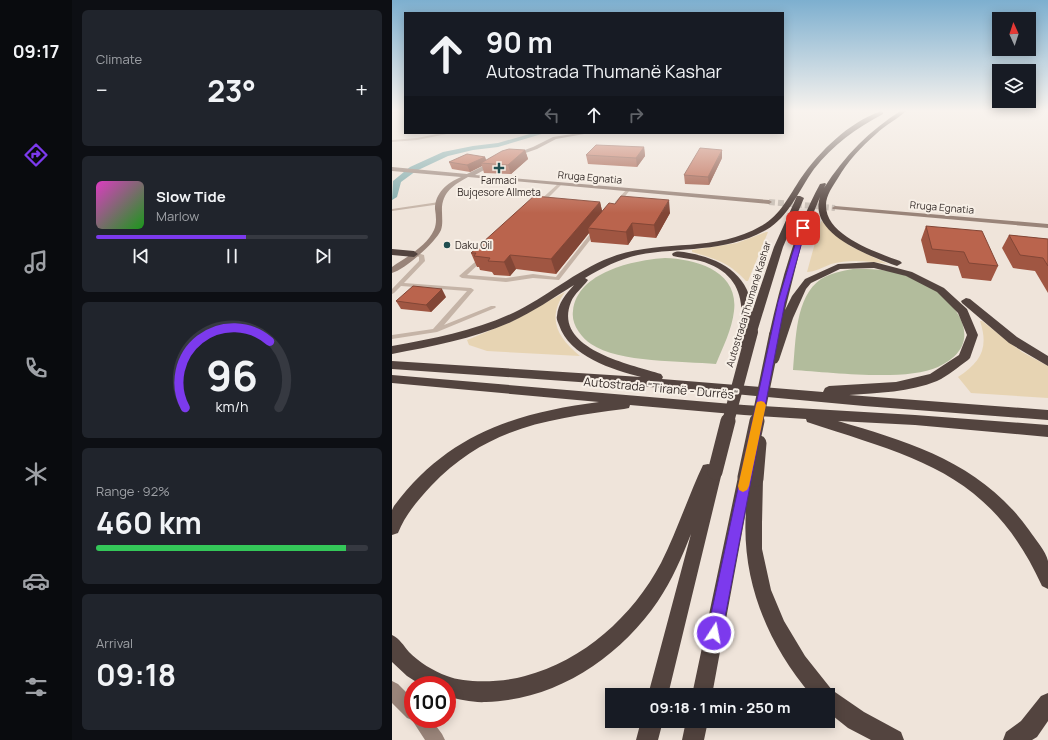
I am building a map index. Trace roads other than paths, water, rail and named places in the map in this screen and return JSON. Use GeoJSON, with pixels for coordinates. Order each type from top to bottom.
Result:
{"type":"FeatureCollection","features":[{"type":"Feature","properties":{"kind":"highway"},"geometry":{"type":"LineString","coordinates":[[392,350],[460,336],[504,321],[545,300],[589,271],[621,257],[644,252],[718,244],[754,233],[772,223],[784,212],[804,178],[835,145]]}},
{"type":"Feature","properties":{"kind":"highway","name":"Autostrada Thumanë Kashar"},"geometry":{"type":"LineString","coordinates":[[711,471],[734,398],[750,331],[787,224],[808,183],[835,145]]}},
{"type":"Feature","properties":{"kind":"highway"},"geometry":{"type":"LineString","coordinates":[[779,335],[782,302],[794,256],[810,209],[827,177],[840,159],[855,146]]}},
{"type":"Feature","properties":{"kind":"highway"},"geometry":{"type":"LineString","coordinates":[[855,146],[824,196],[822,210],[832,228],[863,249],[921,273],[945,285],[1013,340],[1048,362]]}},
{"type":"Feature","properties":{"kind":"highway"},"geometry":{"type":"LineString","coordinates":[[392,252],[414,254]]}},
{"type":"Feature","properties":{"kind":"highway"},"geometry":{"type":"LineString","coordinates":[[692,384],[643,374],[617,366],[583,349],[571,339],[563,327],[561,314],[565,301],[573,290],[592,274],[615,262],[646,255],[661,254],[690,256],[722,266],[739,280],[746,300],[750,331]]}},
{"type":"Feature","properties":{"kind":"highway"},"geometry":{"type":"LineString","coordinates":[[704,688],[751,478],[765,382],[779,335],[795,297],[802,287],[808,280],[825,271],[858,264],[892,268],[931,281],[948,292],[963,306],[973,320],[975,329],[975,343],[969,356],[960,365],[933,377],[916,382],[875,389],[792,394]]}},
{"type":"Feature","properties":{"kind":"highway","name":"Autostrada \"Tiranë - Durrës\""},"geometry":{"type":"LineString","coordinates":[[392,365],[692,384],[792,394],[1048,415]]}},
{"type":"Feature","properties":{"kind":"highway","name":"Autostrada \"Tiranë - Durrës\""},"geometry":{"type":"LineString","coordinates":[[392,379],[795,413],[1048,431]]}},
{"type":"Feature","properties":{"kind":"highway"},"geometry":{"type":"LineString","coordinates":[[392,526],[410,498],[430,475],[452,456],[494,431],[573,410],[646,401]]}},
{"type":"Feature","properties":{"kind":"highway"},"geometry":{"type":"LineString","coordinates":[[795,413],[911,451],[943,464],[965,477],[986,493],[1021,531],[1041,562],[1048,580]]}},
{"type":"Feature","properties":{"kind":"highway"},"geometry":{"type":"LineString","coordinates":[[456,688],[486,692],[525,688],[565,673],[598,652],[624,629],[649,600],[666,570],[711,471]]}},
{"type":"Feature","properties":{"kind":"highway"},"geometry":{"type":"LineString","coordinates":[[660,688],[711,471]]}},
{"type":"Feature","properties":{"kind":"highway"},"geometry":{"type":"LineString","coordinates":[[751,478],[754,549],[765,599],[778,629],[792,655],[818,688]]}},
{"type":"Feature","properties":{"kind":"highway"},"geometry":{"type":"LineString","coordinates":[[392,645],[396,652],[414,671],[424,676]]}},
{"type":"Feature","properties":{"kind":"highway"},"geometry":{"type":"LineString","coordinates":[[1014,740],[1029,729],[1048,703]]}},
{"type":"Feature","properties":{"kind":"highway"},"geometry":{"type":"LineString","coordinates":[[835,704],[856,720],[893,740]]}},
{"type":"Feature","properties":{"kind":"highway"},"geometry":{"type":"LineString","coordinates":[[647,740],[650,728]]}},
{"type":"Feature","properties":{"kind":"highway"},"geometry":{"type":"LineString","coordinates":[[693,740],[696,728]]}},
{"type":"Feature","properties":{"kind":"main road"},"geometry":{"type":"LineString","coordinates":[[509,156],[542,145]]}},
{"type":"Feature","properties":{"kind":"main road"},"geometry":{"type":"LineString","coordinates":[[392,271],[429,241],[438,231],[440,219],[439,203],[442,194],[446,189],[455,182],[486,168],[499,159]]}},
{"type":"Feature","properties":{"kind":"main road","name":"Rruga Egnatia"},"geometry":{"type":"LineString","coordinates":[[392,169],[435,174],[769,202]]}},
{"type":"Feature","properties":{"kind":"main road","name":"Rruga Egnatia"},"geometry":{"type":"LineString","coordinates":[[835,208],[1048,226]]}},
{"type":"Feature","properties":{"kind":"main road"},"geometry":{"type":"LineString","coordinates":[[392,690],[404,703]]}},
{"type":"Feature","properties":{"kind":"main road"},"geometry":{"type":"LineString","coordinates":[[427,728],[436,740]]}},
{"type":"Feature","properties":{"kind":"lane"},"geometry":{"type":"LineString","coordinates":[[544,206],[537,206],[560,184]]}},
{"type":"Feature","properties":{"kind":"lane"},"geometry":{"type":"LineString","coordinates":[[615,206],[628,190]]}},
{"type":"Feature","properties":{"kind":"lane"},"geometry":{"type":"LineString","coordinates":[[392,210],[439,203]]}},
{"type":"Feature","properties":{"kind":"lane"},"geometry":{"type":"LineString","coordinates":[[485,254],[462,276],[506,280],[533,276],[557,279],[600,224]]}},
{"type":"Feature","properties":{"kind":"lane"},"geometry":{"type":"LineString","coordinates":[[392,292],[422,261],[422,256],[414,254]]}},
{"type":"Feature","properties":{"kind":"lane"},"geometry":{"type":"LineString","coordinates":[[401,284],[471,290],[435,331]]}},
{"type":"Feature","properties":{"kind":"lane"},"geometry":{"type":"LineString","coordinates":[[392,336],[435,331],[493,307]]}},
{"type":"Feature","properties":{"kind":"waterway"},"geometry":{"type":"LineString","coordinates":[[392,197],[397,181],[413,169],[446,154],[473,148],[500,145]]}},
{"type":"Feature","properties":{"kind":"tunnel"},"geometry":{"type":"LineString","coordinates":[[769,202],[835,208]]}},
{"type":"Feature","properties":{"kind":"place","name":"Farmaci Bujqesore Allmeta"},"geometry":{"type":"Point","coordinates":[499,168]}},
{"type":"Feature","properties":{"kind":"place","name":"Daku Oil"},"geometry":{"type":"Point","coordinates":[447,245]}}]}
